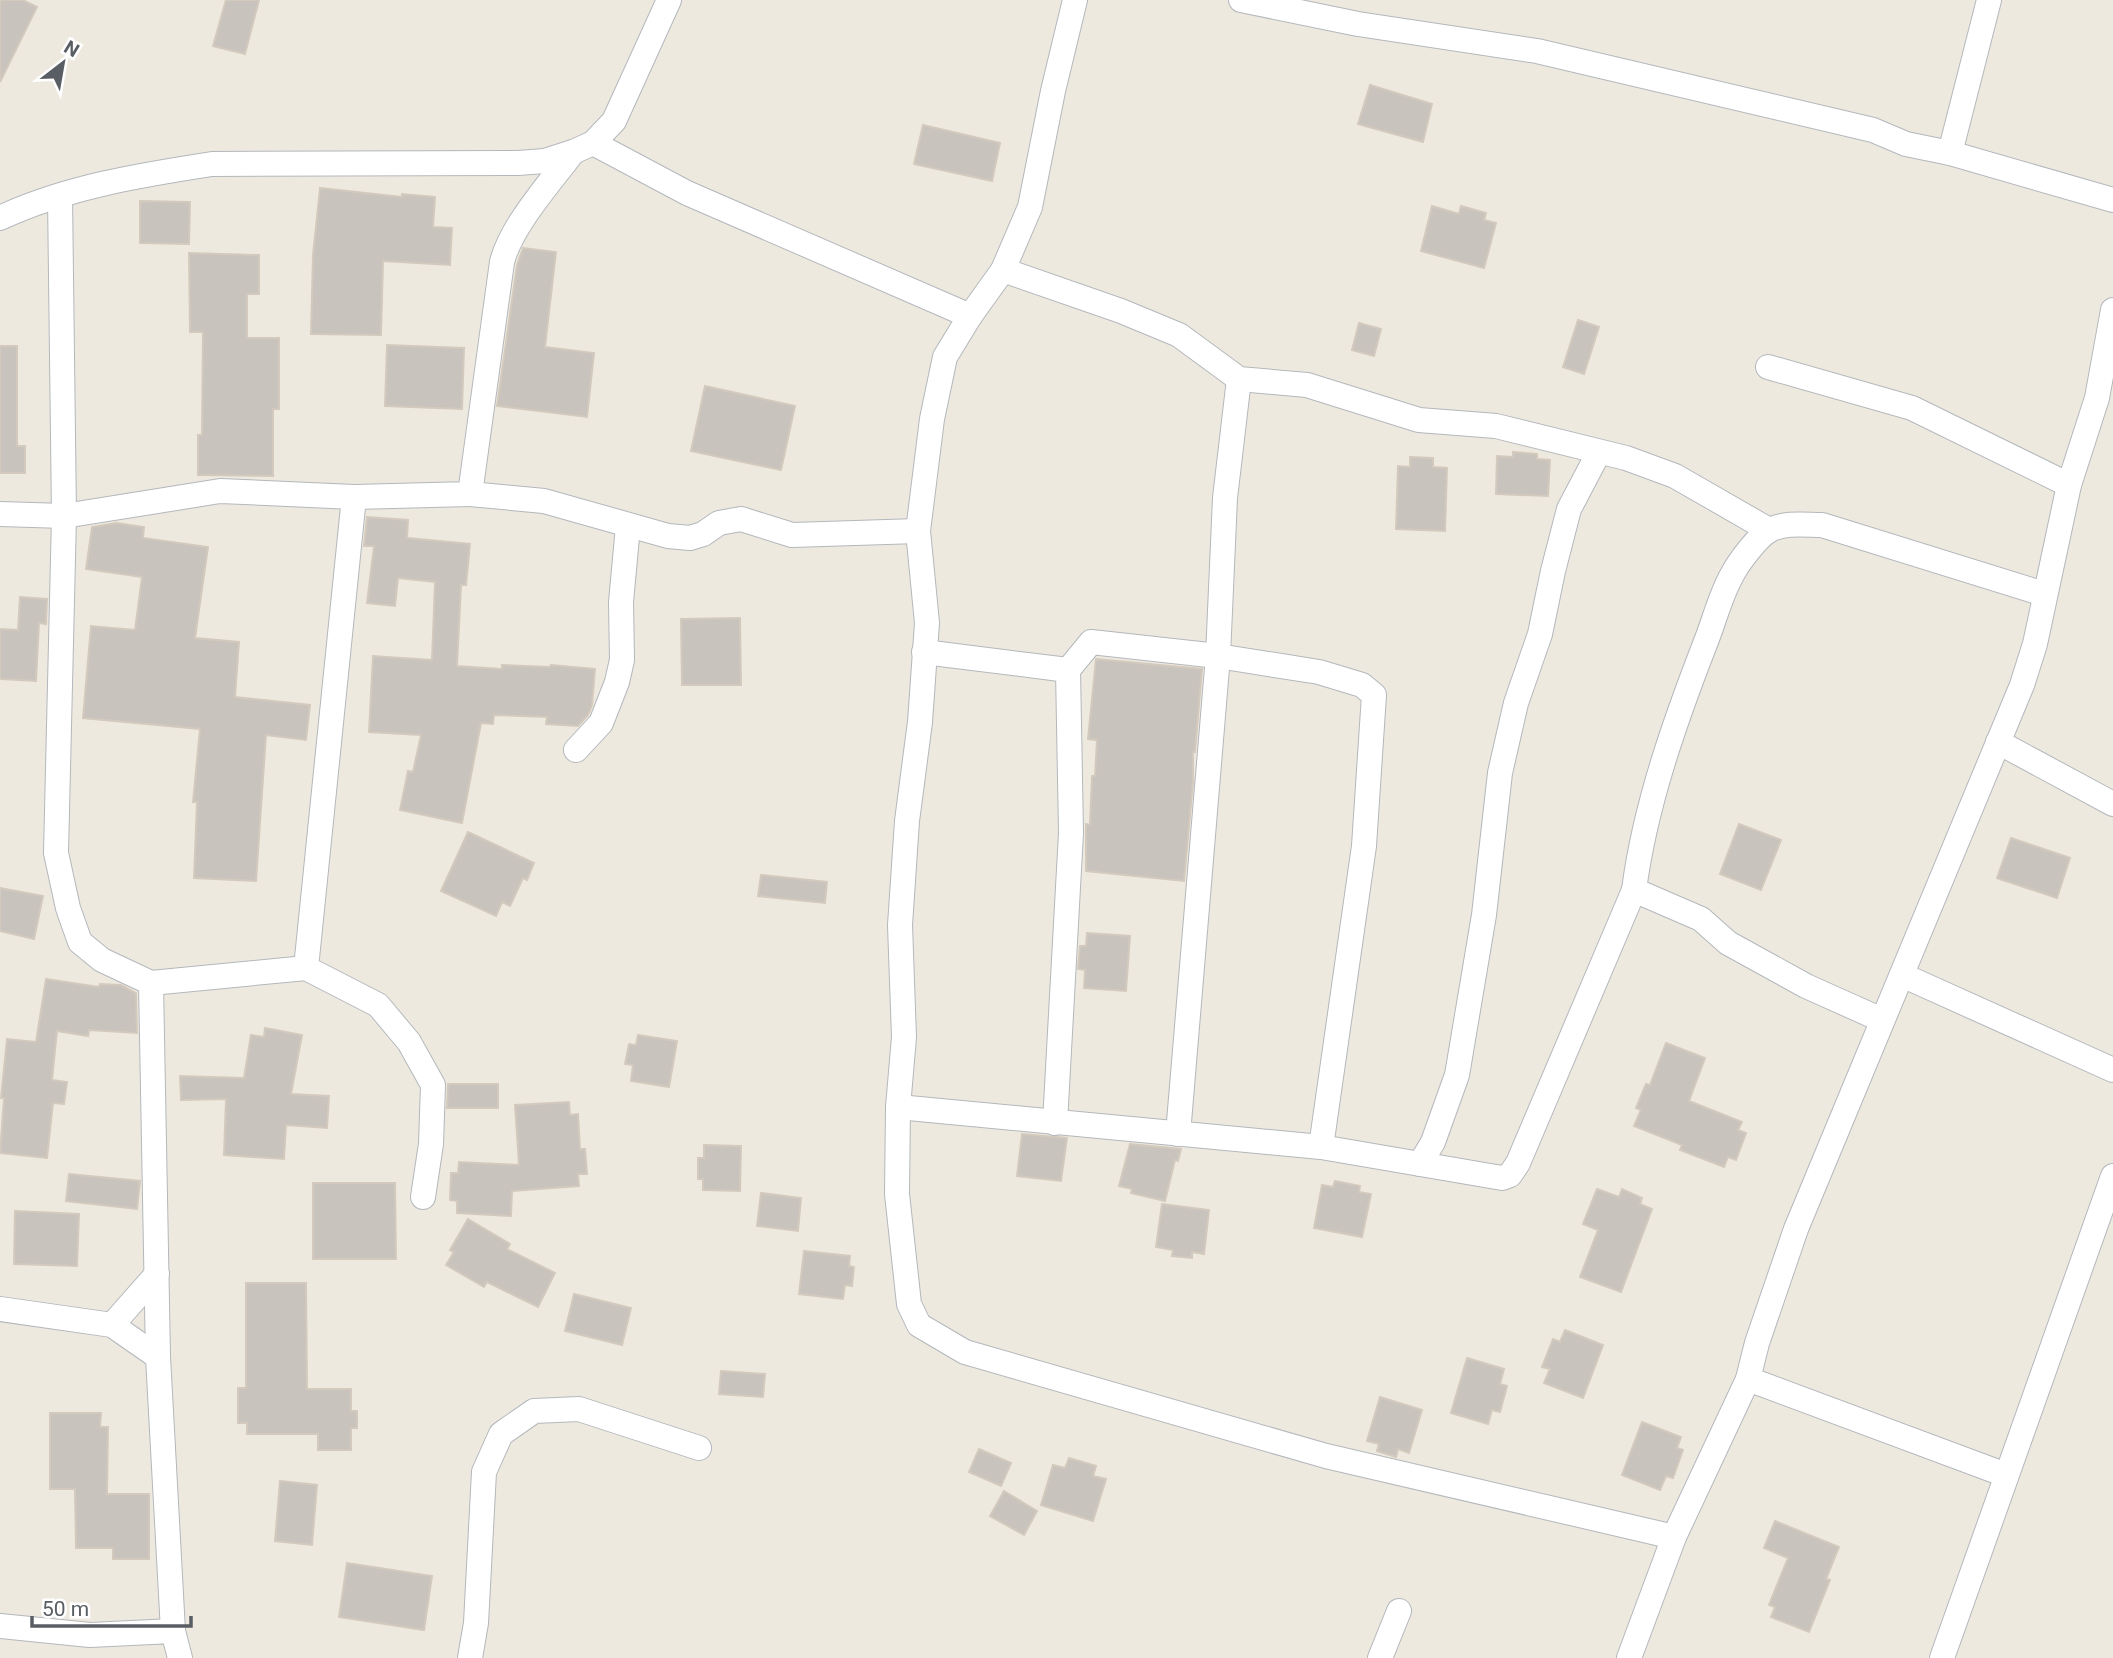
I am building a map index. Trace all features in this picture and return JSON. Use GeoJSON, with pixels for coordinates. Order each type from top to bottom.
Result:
{"type":"FeatureCollection","features":[{"type":"Feature","properties":{"kind":"street"},"geometry":{"type":"LineString","coordinates":[[470,494],[506,247],[516,228],[583,147],[614,121],[669,0]]}},
{"type":"Feature","properties":{"kind":"street"},"geometry":{"type":"LineString","coordinates":[[1075,0],[1053,90],[1030,208],[1003,270],[945,357],[938,382],[918,531],[927,623],[920,722],[907,821],[900,925],[904,1037],[898,1107],[897,1194],[909,1304],[919,1325],[965,1352],[1326,1456],[1674,1537]]}},
{"type":"Feature","properties":{"kind":"street"},"geometry":{"type":"LineString","coordinates":[[1241,0],[1358,23],[1537,51],[1872,130],[1906,144],[1950,153],[2113,200]]}},
{"type":"Feature","properties":{"kind":"street"},"geometry":{"type":"LineString","coordinates":[[1950,153],[1989,0]]}},
{"type":"Feature","properties":{"kind":"street"},"geometry":{"type":"LineString","coordinates":[[0,218],[60,196],[152,174],[212,164],[518,163],[545,161],[583,147],[970,316]]}},
{"type":"Feature","properties":{"kind":"street"},"geometry":{"type":"LineString","coordinates":[[60,196],[64,516],[56,853],[68,908],[80,942],[102,960],[151,984],[306,968],[377,1005],[409,1042],[433,1086],[430,1144],[423,1197]]}},
{"type":"Feature","properties":{"kind":"street"},"geometry":{"type":"LineString","coordinates":[[1003,270],[1121,311],[1179,335],[1238,379],[1307,385],[1419,420],[1496,426],[1626,458],[1675,475],[1769,530]]}},
{"type":"Feature","properties":{"kind":"street"},"geometry":{"type":"LineString","coordinates":[[1629,1658],[1674,1537],[1748,1379],[1796,1229],[2022,685],[2032,654],[2069,485],[2097,398],[2113,310]]}},
{"type":"Feature","properties":{"kind":"street"},"geometry":{"type":"LineString","coordinates":[[1769,367],[1912,408],[2069,485]]}},
{"type":"Feature","properties":{"kind":"street"},"geometry":{"type":"LineString","coordinates":[[1178,1134],[1218,656],[1225,498],[1238,379]]}},
{"type":"Feature","properties":{"kind":"street"},"geometry":{"type":"LineString","coordinates":[[1420,1164],[1433,1142],[1457,1074],[1485,915],[1500,773],[1516,703],[1541,634],[1569,509],[1599,452]]}},
{"type":"Feature","properties":{"kind":"street"},"geometry":{"type":"LineString","coordinates":[[0,514],[64,516],[220,491],[354,497],[470,494],[544,501],[628,526],[668,536],[690,538],[703,534],[719,523],[741,519],[792,535],[918,531]]}},
{"type":"Feature","properties":{"kind":"street"},"geometry":{"type":"LineString","coordinates":[[306,968],[354,497]]}},
{"type":"Feature","properties":{"kind":"street"},"geometry":{"type":"LineString","coordinates":[[898,1107],[1321,1146],[1502,1178],[1510,1175],[1634,890],[1640,852],[1659,776],[1684,697],[1732,574],[1752,547],[1769,530],[1794,524],[1822,525],[2044,594]]}},
{"type":"Feature","properties":{"kind":"street"},"geometry":{"type":"LineString","coordinates":[[576,750],[601,723],[610,703],[622,660],[621,602],[628,526]]}},
{"type":"Feature","properties":{"kind":"street"},"geometry":{"type":"LineString","coordinates":[[1055,1123],[1071,833],[1068,670],[1091,642],[1218,656],[1319,672],[1362,685],[1374,695],[1364,846],[1321,1146]]}},
{"type":"Feature","properties":{"kind":"street"},"geometry":{"type":"LineString","coordinates":[[924,652],[1068,670]]}},
{"type":"Feature","properties":{"kind":"street"},"geometry":{"type":"LineString","coordinates":[[1998,742],[2113,804]]}},
{"type":"Feature","properties":{"kind":"street"},"geometry":{"type":"LineString","coordinates":[[1634,890],[1701,919],[1728,943],[1806,986],[1882,1020]]}},
{"type":"Feature","properties":{"kind":"street"},"geometry":{"type":"LineString","coordinates":[[1902,975],[2113,1070]]}},
{"type":"Feature","properties":{"kind":"street"},"geometry":{"type":"LineString","coordinates":[[151,984],[158,1357],[173,1631],[180,1658]]}},
{"type":"Feature","properties":{"kind":"street"},"geometry":{"type":"LineString","coordinates":[[1942,1658],[2113,1176]]}},
{"type":"Feature","properties":{"kind":"street"},"geometry":{"type":"LineString","coordinates":[[112,1325],[157,1274]]}},
{"type":"Feature","properties":{"kind":"street"},"geometry":{"type":"LineString","coordinates":[[0,1309],[112,1325],[158,1357]]}},
{"type":"Feature","properties":{"kind":"street"},"geometry":{"type":"LineString","coordinates":[[1748,1379],[2006,1475]]}},
{"type":"Feature","properties":{"kind":"street"},"geometry":{"type":"LineString","coordinates":[[470,1658],[476,1623],[484,1472],[501,1434],[534,1411],[579,1409],[699,1448]]}},
{"type":"Feature","properties":{"kind":"street"},"geometry":{"type":"LineString","coordinates":[[1380,1658],[1399,1611]]}},
{"type":"Feature","properties":{"kind":"street"},"geometry":{"type":"LineString","coordinates":[[0,1626],[90,1635],[173,1631]]}},
{"type":"Feature","properties":{"kind":"building"},"geometry":{"type":"Polygon","coordinates":[[[0,0],[23,0],[37,7],[0,82],[0,0]]]}},
{"type":"Feature","properties":{"kind":"building"},"geometry":{"type":"Polygon","coordinates":[[[226,0],[259,0],[245,54],[213,46],[226,0]]]}},
{"type":"Feature","properties":{"kind":"building"},"geometry":{"type":"Polygon","coordinates":[[[1370,85],[1432,104],[1423,142],[1358,124],[1370,85]]]}},
{"type":"Feature","properties":{"kind":"building"},"geometry":{"type":"Polygon","coordinates":[[[923,125],[1000,143],[992,181],[914,164],[923,125]]]}},
{"type":"Feature","properties":{"kind":"building"},"geometry":{"type":"Polygon","coordinates":[[[320,188],[402,197],[402,194],[435,197],[433,227],[452,228],[450,265],[383,261],[381,335],[311,334],[313,255],[320,188]]]}},
{"type":"Feature","properties":{"kind":"building"},"geometry":{"type":"Polygon","coordinates":[[[140,201],[190,202],[189,244],[140,243],[140,201]]]}},
{"type":"Feature","properties":{"kind":"building"},"geometry":{"type":"Polygon","coordinates":[[[1432,206],[1459,214],[1461,206],[1486,213],[1484,220],[1496,223],[1484,268],[1421,251],[1432,206]]]}},
{"type":"Feature","properties":{"kind":"building"},"geometry":{"type":"Polygon","coordinates":[[[523,248],[556,252],[545,347],[594,353],[587,417],[497,406],[517,265],[523,248]]]}},
{"type":"Feature","properties":{"kind":"building"},"geometry":{"type":"Polygon","coordinates":[[[189,253],[259,255],[259,294],[247,294],[247,338],[279,338],[279,409],[273,409],[273,476],[198,475],[198,435],[202,435],[203,332],[190,332],[189,253]]]}},
{"type":"Feature","properties":{"kind":"building"},"geometry":{"type":"Polygon","coordinates":[[[1578,320],[1599,327],[1584,374],[1563,367],[1578,320]]]}},
{"type":"Feature","properties":{"kind":"building"},"geometry":{"type":"Polygon","coordinates":[[[1359,323],[1381,329],[1374,356],[1352,350],[1359,323]]]}},
{"type":"Feature","properties":{"kind":"building"},"geometry":{"type":"Polygon","coordinates":[[[387,345],[464,348],[462,409],[385,406],[387,345]]]}},
{"type":"Feature","properties":{"kind":"building"},"geometry":{"type":"Polygon","coordinates":[[[0,346],[17,346],[17,446],[25,446],[25,473],[0,473],[0,346]]]}},
{"type":"Feature","properties":{"kind":"building"},"geometry":{"type":"Polygon","coordinates":[[[705,386],[795,406],[781,470],[691,451],[705,386]]]}},
{"type":"Feature","properties":{"kind":"building"},"geometry":{"type":"Polygon","coordinates":[[[1513,452],[1537,454],[1537,459],[1550,460],[1548,496],[1496,494],[1497,456],[1513,457],[1513,452]]]}},
{"type":"Feature","properties":{"kind":"building"},"geometry":{"type":"Polygon","coordinates":[[[1410,457],[1433,458],[1433,467],[1447,468],[1445,531],[1396,529],[1398,466],[1410,467],[1410,457]]]}},
{"type":"Feature","properties":{"kind":"building"},"geometry":{"type":"Polygon","coordinates":[[[367,517],[408,520],[407,538],[470,544],[466,585],[461,585],[457,666],[502,669],[502,665],[551,665],[595,669],[592,705],[588,715],[578,726],[546,724],[547,717],[494,715],[493,724],[481,723],[462,823],[400,810],[408,771],[413,772],[421,735],[369,732],[373,656],[432,660],[435,582],[398,578],[395,606],[367,603],[374,546],[364,546],[367,517]]]}},
{"type":"Feature","properties":{"kind":"building"},"geometry":{"type":"Polygon","coordinates":[[[116,523],[144,527],[143,538],[208,547],[195,638],[239,642],[235,697],[310,705],[306,740],[266,735],[256,881],[194,878],[197,802],[193,802],[200,729],[83,718],[91,626],[135,630],[142,577],[86,569],[92,527],[116,523]]]}},
{"type":"Feature","properties":{"kind":"building"},"geometry":{"type":"Polygon","coordinates":[[[20,597],[47,599],[46,624],[39,623],[36,681],[0,679],[0,629],[18,630],[20,597]]]}},
{"type":"Feature","properties":{"kind":"building"},"geometry":{"type":"Polygon","coordinates":[[[740,618],[741,685],[682,685],[681,619],[740,618]]]}},
{"type":"Feature","properties":{"kind":"building"},"geometry":{"type":"Polygon","coordinates":[[[1096,659],[1202,669],[1184,881],[1086,871],[1086,824],[1090,825],[1097,740],[1088,739],[1096,659]]]}},
{"type":"Feature","properties":{"kind":"building"},"geometry":{"type":"Polygon","coordinates":[[[1739,824],[1781,840],[1761,890],[1720,874],[1739,824]]]}},
{"type":"Feature","properties":{"kind":"building"},"geometry":{"type":"Polygon","coordinates":[[[468,832],[534,863],[527,880],[523,878],[510,906],[502,902],[496,916],[441,891],[468,832]]]}},
{"type":"Feature","properties":{"kind":"building"},"geometry":{"type":"Polygon","coordinates":[[[2011,838],[2070,858],[2057,898],[1997,878],[2011,838]]]}},
{"type":"Feature","properties":{"kind":"building"},"geometry":{"type":"Polygon","coordinates":[[[761,875],[827,882],[825,903],[758,896],[761,875]]]}},
{"type":"Feature","properties":{"kind":"building"},"geometry":{"type":"Polygon","coordinates":[[[0,888],[43,896],[34,939],[0,931],[0,888]]]}},
{"type":"Feature","properties":{"kind":"building"},"geometry":{"type":"Polygon","coordinates":[[[1087,933],[1130,936],[1126,991],[1084,988],[1085,970],[1078,969],[1080,946],[1086,946],[1087,933]]]}},
{"type":"Feature","properties":{"kind":"building"},"geometry":{"type":"Polygon","coordinates":[[[46,979],[99,987],[100,984],[121,985],[136,993],[137,1033],[89,1030],[88,1036],[57,1031],[52,1080],[67,1082],[64,1104],[53,1103],[47,1158],[0,1153],[4,1098],[1,1098],[7,1039],[36,1042],[46,979]]]}},
{"type":"Feature","properties":{"kind":"building"},"geometry":{"type":"Polygon","coordinates":[[[265,1028],[302,1035],[291,1094],[329,1096],[327,1128],[286,1125],[284,1159],[224,1155],[226,1099],[181,1100],[180,1076],[244,1078],[251,1035],[264,1037],[265,1028]]]}},
{"type":"Feature","properties":{"kind":"building"},"geometry":{"type":"Polygon","coordinates":[[[638,1035],[677,1041],[669,1087],[631,1081],[633,1065],[625,1064],[629,1044],[636,1045],[638,1035]]]}},
{"type":"Feature","properties":{"kind":"building"},"geometry":{"type":"Polygon","coordinates":[[[1666,1043],[1705,1058],[1689,1101],[1742,1122],[1738,1130],[1746,1133],[1736,1160],[1728,1157],[1724,1167],[1680,1150],[1682,1145],[1634,1126],[1641,1110],[1636,1108],[1646,1084],[1650,1085],[1666,1043]]]}},
{"type":"Feature","properties":{"kind":"building"},"geometry":{"type":"Polygon","coordinates":[[[448,1084],[498,1084],[498,1108],[447,1108],[448,1084]]]}},
{"type":"Feature","properties":{"kind":"building"},"geometry":{"type":"Polygon","coordinates":[[[569,1102],[570,1115],[578,1114],[580,1149],[585,1149],[587,1174],[578,1174],[579,1186],[512,1191],[511,1216],[457,1213],[457,1201],[450,1200],[451,1173],[458,1173],[459,1162],[519,1165],[515,1105],[569,1102]]]}},
{"type":"Feature","properties":{"kind":"building"},"geometry":{"type":"Polygon","coordinates":[[[1022,1134],[1067,1138],[1061,1181],[1017,1176],[1022,1134]]]}},
{"type":"Feature","properties":{"kind":"building"},"geometry":{"type":"Polygon","coordinates":[[[1130,1144],[1181,1149],[1178,1161],[1175,1160],[1165,1201],[1131,1193],[1132,1189],[1119,1186],[1130,1144]]]}},
{"type":"Feature","properties":{"kind":"building"},"geometry":{"type":"Polygon","coordinates":[[[704,1145],[741,1146],[740,1191],[703,1190],[703,1179],[698,1179],[698,1158],[704,1158],[704,1145]]]}},
{"type":"Feature","properties":{"kind":"building"},"geometry":{"type":"Polygon","coordinates":[[[69,1174],[140,1181],[137,1209],[66,1201],[69,1174]]]}},
{"type":"Feature","properties":{"kind":"building"},"geometry":{"type":"Polygon","coordinates":[[[1335,1181],[1360,1186],[1359,1192],[1371,1194],[1362,1237],[1314,1228],[1322,1185],[1333,1187],[1335,1181]]]}},
{"type":"Feature","properties":{"kind":"building"},"geometry":{"type":"Polygon","coordinates":[[[313,1183],[395,1183],[396,1259],[313,1259],[313,1183]]]}},
{"type":"Feature","properties":{"kind":"building"},"geometry":{"type":"Polygon","coordinates":[[[1597,1189],[1619,1197],[1622,1189],[1642,1198],[1640,1204],[1652,1209],[1621,1292],[1580,1277],[1598,1230],[1583,1224],[1597,1189]]]}},
{"type":"Feature","properties":{"kind":"building"},"geometry":{"type":"Polygon","coordinates":[[[761,1193],[801,1198],[798,1231],[757,1226],[761,1193]]]}},
{"type":"Feature","properties":{"kind":"building"},"geometry":{"type":"Polygon","coordinates":[[[1162,1204],[1209,1210],[1204,1254],[1192,1252],[1192,1258],[1172,1256],[1173,1250],[1156,1247],[1162,1204]]]}},
{"type":"Feature","properties":{"kind":"building"},"geometry":{"type":"Polygon","coordinates":[[[15,1211],[79,1214],[77,1266],[14,1264],[15,1211]]]}},
{"type":"Feature","properties":{"kind":"building"},"geometry":{"type":"Polygon","coordinates":[[[468,1219],[510,1244],[507,1249],[555,1273],[538,1307],[487,1282],[484,1287],[446,1265],[454,1252],[450,1250],[468,1219]]]}},
{"type":"Feature","properties":{"kind":"building"},"geometry":{"type":"Polygon","coordinates":[[[804,1251],[850,1256],[849,1266],[854,1267],[852,1286],[845,1285],[843,1299],[799,1294],[804,1251]]]}},
{"type":"Feature","properties":{"kind":"building"},"geometry":{"type":"Polygon","coordinates":[[[246,1283],[306,1283],[307,1389],[351,1389],[351,1411],[357,1411],[357,1428],[351,1428],[351,1450],[318,1450],[318,1434],[247,1434],[247,1423],[238,1423],[238,1388],[246,1388],[246,1283]]]}},
{"type":"Feature","properties":{"kind":"building"},"geometry":{"type":"Polygon","coordinates":[[[574,1294],[631,1308],[622,1345],[565,1331],[574,1294]]]}},
{"type":"Feature","properties":{"kind":"building"},"geometry":{"type":"Polygon","coordinates":[[[1565,1330],[1603,1345],[1583,1398],[1544,1383],[1550,1369],[1542,1367],[1553,1339],[1560,1342],[1565,1330]]]}},
{"type":"Feature","properties":{"kind":"building"},"geometry":{"type":"Polygon","coordinates":[[[1467,1358],[1504,1369],[1500,1384],[1507,1386],[1500,1412],[1492,1410],[1488,1424],[1451,1413],[1467,1358]]]}},
{"type":"Feature","properties":{"kind":"building"},"geometry":{"type":"Polygon","coordinates":[[[721,1371],[765,1374],[763,1397],[719,1394],[721,1371]]]}},
{"type":"Feature","properties":{"kind":"building"},"geometry":{"type":"Polygon","coordinates":[[[1380,1397],[1422,1410],[1409,1453],[1398,1449],[1396,1457],[1377,1451],[1379,1444],[1367,1441],[1380,1397]]]}},
{"type":"Feature","properties":{"kind":"building"},"geometry":{"type":"Polygon","coordinates":[[[50,1413],[101,1413],[100,1427],[108,1427],[107,1494],[149,1494],[149,1559],[113,1559],[113,1548],[76,1548],[75,1489],[50,1489],[50,1413]]]}},
{"type":"Feature","properties":{"kind":"building"},"geometry":{"type":"Polygon","coordinates":[[[1642,1422],[1681,1437],[1677,1448],[1683,1450],[1673,1478],[1666,1476],[1660,1490],[1622,1475],[1642,1422]]]}},
{"type":"Feature","properties":{"kind":"building"},"geometry":{"type":"Polygon","coordinates":[[[979,1449],[1011,1463],[1001,1486],[969,1472],[979,1449]]]}},
{"type":"Feature","properties":{"kind":"building"},"geometry":{"type":"Polygon","coordinates":[[[1069,1458],[1096,1466],[1093,1476],[1106,1479],[1093,1521],[1041,1505],[1053,1465],[1065,1468],[1069,1458]]]}},
{"type":"Feature","properties":{"kind":"building"},"geometry":{"type":"Polygon","coordinates":[[[280,1481],[317,1485],[312,1545],[275,1541],[280,1481]]]}},
{"type":"Feature","properties":{"kind":"building"},"geometry":{"type":"Polygon","coordinates":[[[1004,1491],[1037,1511],[1024,1535],[990,1516],[1004,1491]]]}},
{"type":"Feature","properties":{"kind":"building"},"geometry":{"type":"Polygon","coordinates":[[[1775,1521],[1839,1547],[1826,1579],[1830,1580],[1809,1632],[1771,1617],[1775,1607],[1769,1605],[1788,1558],[1764,1548],[1775,1521]]]}},
{"type":"Feature","properties":{"kind":"building"},"geometry":{"type":"Polygon","coordinates":[[[347,1563],[432,1576],[424,1630],[339,1617],[347,1563]]]}}]}
